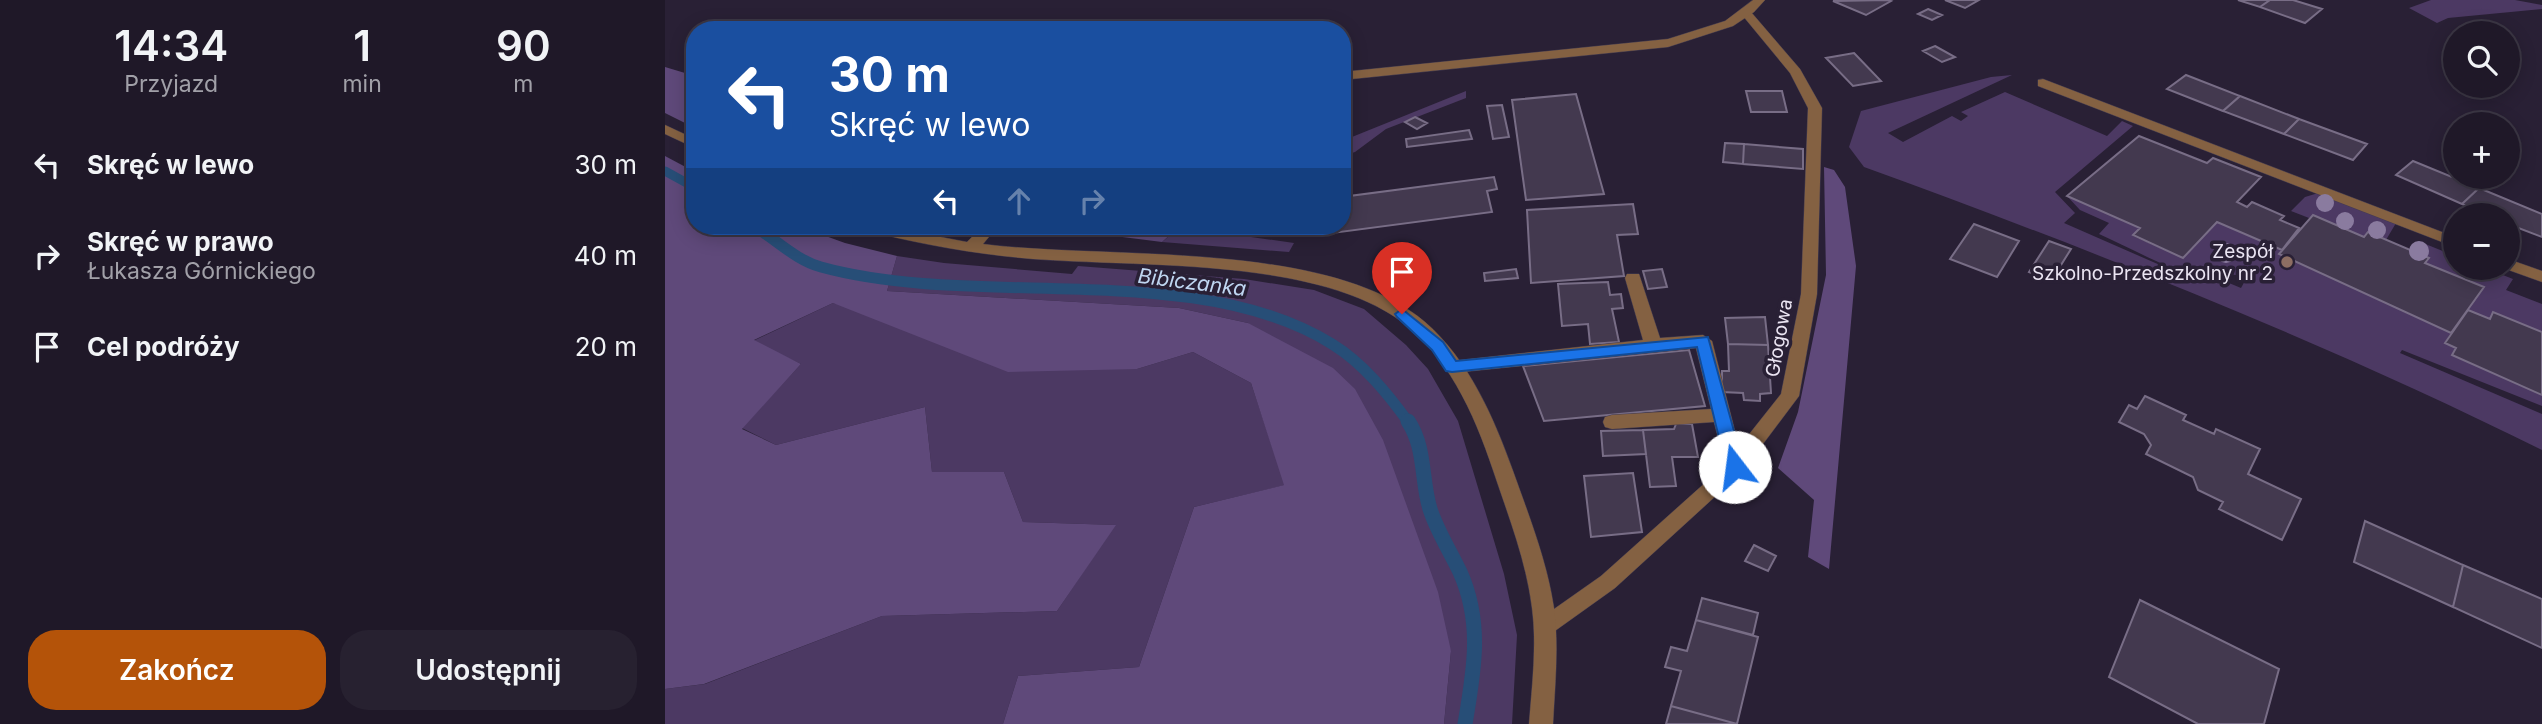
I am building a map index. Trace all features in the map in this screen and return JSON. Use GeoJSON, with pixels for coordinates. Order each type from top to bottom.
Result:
{"type":"FeatureCollection","features":[{"type":"Feature","properties":{"kind":"street","name":"Głogowa"},"geometry":{"type":"LineString","coordinates":[[1351,75],[1668,43],[1711,32],[1753,7],[1796,72],[1815,108],[1809,295],[1790,396],[1735,467],[1608,582],[1545,628]]}},
{"type":"Feature","properties":{"kind":"street"},"geometry":{"type":"LineString","coordinates":[[2043,83],[2443,237]]}},
{"type":"Feature","properties":{"kind":"street"},"geometry":{"type":"LineString","coordinates":[[665,129],[686,140]]}},
{"type":"Feature","properties":{"kind":"street"},"geometry":{"type":"LineString","coordinates":[[900,235],[971,247],[1257,268],[1323,279],[1358,290],[1402,314],[1437,346],[1472,396],[1495,449],[1531,553],[1545,628],[1541,724]]}},
{"type":"Feature","properties":{"kind":"street"},"geometry":{"type":"LineString","coordinates":[[971,247],[982,235]]}},
{"type":"Feature","properties":{"kind":"street"},"geometry":{"type":"LineString","coordinates":[[2520,269],[2542,277]]}},
{"type":"Feature","properties":{"kind":"street"},"geometry":{"type":"LineString","coordinates":[[1633,278],[1653,345]]}},
{"type":"Feature","properties":{"kind":"street"},"geometry":{"type":"LineString","coordinates":[[1452,367],[1703,341],[1735,467]]}},
{"type":"Feature","properties":{"kind":"street"},"geometry":{"type":"LineString","coordinates":[[1612,422],[1721,415]]}},
{"type":"Feature","properties":{"kind":"shaded area"},"geometry":{"type":"Polygon","coordinates":[[[2431,0],[2515,0],[2542,5],[2542,9],[2448,18],[2437,23],[2409,8],[2431,0]]]}},
{"type":"Feature","properties":{"kind":"shaded area"},"geometry":{"type":"Polygon","coordinates":[[[665,67],[686,73],[686,124],[665,113],[665,67]]]}},
{"type":"Feature","properties":{"kind":"shaded area"},"geometry":{"type":"Polygon","coordinates":[[[2012,75],[1888,133],[1903,142],[1952,116],[1961,121],[1968,116],[1961,112],[2005,92],[2107,136],[2122,121],[2133,126],[2055,192],[2075,213],[2064,223],[2201,283],[2229,283],[2241,288],[2246,279],[2240,276],[2200,278],[2099,234],[2109,223],[2080,210],[2067,196],[2140,228],[2133,236],[2183,258],[2217,222],[2282,250],[2279,254],[2451,333],[2445,342],[2456,348],[2452,355],[2542,395],[2542,406],[2402,350],[2400,353],[2542,414],[2542,450],[2376,372],[2207,299],[1864,167],[1849,147],[1861,111],[1991,77],[2012,75]]]}},
{"type":"Feature","properties":{"kind":"shaded area"},"geometry":{"type":"Polygon","coordinates":[[[1466,91],[1466,98],[1386,129],[1351,153],[1351,137],[1466,91]]]}},
{"type":"Feature","properties":{"kind":"shaded area"},"geometry":{"type":"Polygon","coordinates":[[[665,156],[686,167],[686,235],[823,235],[897,256],[887,291],[1179,308],[1248,323],[1333,368],[1355,389],[1383,440],[1438,592],[1451,651],[1444,724],[1003,724],[1018,676],[1139,667],[1194,507],[1284,485],[1251,383],[1193,352],[1137,369],[1008,372],[833,303],[754,340],[801,364],[742,429],[776,445],[925,407],[932,472],[1004,472],[1023,522],[1116,525],[1057,611],[882,616],[704,684],[665,689],[665,156]]]}},
{"type":"Feature","properties":{"kind":"shaded area"},"geometry":{"type":"Polygon","coordinates":[[[1824,167],[1834,170],[1845,187],[1856,266],[1829,569],[1808,557],[1814,500],[1778,468],[1798,412],[1826,275],[1824,167]]]}},
{"type":"Feature","properties":{"kind":"shaded area"},"geometry":{"type":"Polygon","coordinates":[[[2323,194],[2396,223],[2386,240],[2368,232],[2364,237],[2313,215],[2309,218],[2291,211],[2305,197],[2323,194]]]}},
{"type":"Feature","properties":{"kind":"shaded area"},"geometry":{"type":"Polygon","coordinates":[[[1107,235],[1170,235],[1162,242],[1107,235]]]}},
{"type":"Feature","properties":{"kind":"shaded area"},"geometry":{"type":"Polygon","coordinates":[[[1170,235],[1238,235],[1294,243],[1289,252],[1162,242],[1170,235]]]}},
{"type":"Feature","properties":{"kind":"shaded area"},"geometry":{"type":"Polygon","coordinates":[[[2418,241],[2443,251],[2443,270],[2425,263],[2428,258],[2411,250],[2418,241]]]}},
{"type":"Feature","properties":{"kind":"shaded area"},"geometry":{"type":"Polygon","coordinates":[[[897,256],[944,263],[1072,274],[1078,266],[1244,279],[1314,290],[1364,309],[1406,345],[1428,369],[1458,421],[1504,574],[1517,635],[1512,724],[1444,724],[1451,651],[1248,323],[1179,308],[887,291],[897,256]]]}},
{"type":"Feature","properties":{"kind":"shaded area"},"geometry":{"type":"Polygon","coordinates":[[[2466,280],[2512,280],[2506,290],[2542,304],[2542,332],[2494,312],[2490,319],[2468,310],[2483,287],[2466,280]]]}},
{"type":"Feature","properties":{"kind":"shaded area"},"geometry":{"type":"Polygon","coordinates":[[[833,303],[1137,369],[1193,352],[1251,383],[1285,485],[1194,507],[1139,667],[1018,676],[1003,724],[665,724],[665,689],[705,684],[882,616],[1057,611],[1115,525],[1023,522],[1004,472],[932,472],[925,407],[776,445],[742,428],[801,364],[753,341],[833,303]]]}},
{"type":"Feature","properties":{"kind":"building"},"geometry":{"type":"Polygon","coordinates":[[[1945,0],[1979,0],[1965,8],[1945,0]]]}},
{"type":"Feature","properties":{"kind":"building"},"geometry":{"type":"Polygon","coordinates":[[[2238,0],[2270,0],[2260,7],[2238,0]]]}},
{"type":"Feature","properties":{"kind":"building"},"geometry":{"type":"Polygon","coordinates":[[[2270,0],[2293,0],[2322,9],[2305,23],[2260,7],[2270,0]]]}},
{"type":"Feature","properties":{"kind":"building"},"geometry":{"type":"Polygon","coordinates":[[[1833,1],[1891,1],[1866,15],[1833,1]]]}},
{"type":"Feature","properties":{"kind":"building"},"geometry":{"type":"Polygon","coordinates":[[[1928,9],[1942,15],[1932,20],[1918,14],[1928,9]]]}},
{"type":"Feature","properties":{"kind":"building"},"geometry":{"type":"Polygon","coordinates":[[[1935,46],[1955,57],[1942,62],[1923,51],[1935,46]]]}},
{"type":"Feature","properties":{"kind":"building"},"geometry":{"type":"Polygon","coordinates":[[[1854,53],[1881,81],[1853,86],[1826,58],[1854,53]]]}},
{"type":"Feature","properties":{"kind":"building"},"geometry":{"type":"Polygon","coordinates":[[[2186,75],[2240,96],[2223,111],[2167,89],[2186,75]]]}},
{"type":"Feature","properties":{"kind":"building"},"geometry":{"type":"Polygon","coordinates":[[[1746,91],[1782,91],[1787,112],[1751,112],[1746,91]]]}},
{"type":"Feature","properties":{"kind":"building"},"geometry":{"type":"Polygon","coordinates":[[[1576,94],[1604,194],[1526,200],[1512,100],[1576,94]]]}},
{"type":"Feature","properties":{"kind":"building"},"geometry":{"type":"Polygon","coordinates":[[[2240,96],[2299,119],[2284,134],[2223,111],[2240,96]]]}},
{"type":"Feature","properties":{"kind":"building"},"geometry":{"type":"Polygon","coordinates":[[[1502,105],[1509,137],[1493,139],[1487,106],[1502,105]]]}},
{"type":"Feature","properties":{"kind":"building"},"geometry":{"type":"Polygon","coordinates":[[[1415,117],[1427,123],[1417,129],[1405,122],[1415,117]]]}},
{"type":"Feature","properties":{"kind":"building"},"geometry":{"type":"Polygon","coordinates":[[[2299,119],[2367,144],[2353,160],[2284,134],[2299,119]]]}},
{"type":"Feature","properties":{"kind":"building"},"geometry":{"type":"Polygon","coordinates":[[[1469,130],[1472,139],[1407,147],[1406,139],[1469,130]]]}},
{"type":"Feature","properties":{"kind":"building"},"geometry":{"type":"Polygon","coordinates":[[[2139,136],[2207,163],[2213,158],[2261,177],[2237,202],[2247,207],[2252,202],[2284,216],[2280,220],[2299,228],[2282,250],[2217,222],[2183,258],[2133,235],[2140,228],[2067,196],[2139,136]]]}},
{"type":"Feature","properties":{"kind":"building"},"geometry":{"type":"Polygon","coordinates":[[[1725,143],[1744,144],[1743,164],[1723,162],[1725,143]]]}},
{"type":"Feature","properties":{"kind":"building"},"geometry":{"type":"Polygon","coordinates":[[[1744,144],[1803,149],[1803,169],[1743,164],[1744,144]]]}},
{"type":"Feature","properties":{"kind":"building"},"geometry":{"type":"Polygon","coordinates":[[[2413,161],[2443,173],[2443,189],[2478,189],[2460,203],[2396,175],[2413,161]]]}},
{"type":"Feature","properties":{"kind":"building"},"geometry":{"type":"Polygon","coordinates":[[[1494,177],[1497,189],[1487,191],[1492,212],[1351,231],[1351,196],[1494,177]]]}},
{"type":"Feature","properties":{"kind":"building"},"geometry":{"type":"Polygon","coordinates":[[[2478,189],[2481,189],[2515,203],[2463,203],[2478,189]]]}},
{"type":"Feature","properties":{"kind":"building"},"geometry":{"type":"Polygon","coordinates":[[[1633,204],[1638,234],[1617,235],[1624,276],[1531,283],[1527,210],[1633,204]]]}},
{"type":"Feature","properties":{"kind":"building"},"geometry":{"type":"Polygon","coordinates":[[[2520,205],[2542,214],[2542,237],[2520,229],[2520,205]]]}},
{"type":"Feature","properties":{"kind":"building"},"geometry":{"type":"Polygon","coordinates":[[[2313,215],[2364,237],[2368,232],[2429,258],[2425,263],[2443,270],[2443,280],[2467,280],[2484,287],[2451,333],[2279,254],[2313,215]]]}},
{"type":"Feature","properties":{"kind":"building"},"geometry":{"type":"Polygon","coordinates":[[[1974,224],[2019,241],[1997,277],[1950,259],[1974,224]]]}},
{"type":"Feature","properties":{"kind":"building"},"geometry":{"type":"Polygon","coordinates":[[[2049,241],[2071,249],[2051,281],[2029,272],[2049,241]]]}},
{"type":"Feature","properties":{"kind":"building"},"geometry":{"type":"Polygon","coordinates":[[[1516,269],[1518,278],[1485,281],[1484,273],[1516,269]]]}},
{"type":"Feature","properties":{"kind":"building"},"geometry":{"type":"Polygon","coordinates":[[[1662,269],[1667,287],[1648,289],[1643,271],[1662,269]]]}},
{"type":"Feature","properties":{"kind":"building"},"geometry":{"type":"Polygon","coordinates":[[[1608,282],[1610,295],[1621,294],[1623,308],[1612,309],[1619,342],[1590,344],[1588,324],[1562,326],[1558,284],[1608,282]]]}},
{"type":"Feature","properties":{"kind":"building"},"geometry":{"type":"Polygon","coordinates":[[[2468,310],[2490,319],[2493,312],[2542,332],[2542,395],[2452,355],[2456,348],[2445,343],[2468,310]]]}},
{"type":"Feature","properties":{"kind":"building"},"geometry":{"type":"Polygon","coordinates":[[[1765,317],[1768,345],[1728,344],[1725,318],[1765,317]]]}},
{"type":"Feature","properties":{"kind":"building"},"geometry":{"type":"Polygon","coordinates":[[[1728,344],[1768,345],[1771,393],[1760,394],[1760,401],[1744,400],[1743,393],[1722,392],[1722,371],[1729,371],[1728,344]]]}},
{"type":"Feature","properties":{"kind":"building"},"geometry":{"type":"Polygon","coordinates":[[[1689,350],[1705,406],[1544,421],[1523,366],[1689,350]]]}},
{"type":"Feature","properties":{"kind":"building"},"geometry":{"type":"Polygon","coordinates":[[[2145,396],[2186,415],[2183,420],[2214,434],[2216,429],[2260,449],[2248,474],[2301,499],[2282,540],[2219,509],[2223,502],[2198,490],[2193,477],[2146,454],[2151,445],[2144,434],[2119,422],[2129,405],[2137,409],[2145,396]]]}},
{"type":"Feature","properties":{"kind":"building"},"geometry":{"type":"Polygon","coordinates":[[[1676,424],[1692,424],[1698,457],[1672,457],[1676,486],[1650,487],[1643,430],[1674,429],[1676,424]]]}},
{"type":"Feature","properties":{"kind":"building"},"geometry":{"type":"Polygon","coordinates":[[[1643,430],[1646,454],[1603,456],[1601,431],[1643,430]]]}},
{"type":"Feature","properties":{"kind":"building"},"geometry":{"type":"Polygon","coordinates":[[[1633,473],[1642,532],[1591,537],[1584,476],[1633,473]]]}},
{"type":"Feature","properties":{"kind":"building"},"geometry":{"type":"Polygon","coordinates":[[[2365,521],[2463,565],[2453,607],[2354,562],[2365,521]]]}},
{"type":"Feature","properties":{"kind":"building"},"geometry":{"type":"Polygon","coordinates":[[[1754,545],[1776,556],[1768,571],[1745,561],[1754,545]]]}},
{"type":"Feature","properties":{"kind":"building"},"geometry":{"type":"Polygon","coordinates":[[[2463,565],[2542,599],[2542,648],[2453,607],[2463,565]]]}},
{"type":"Feature","properties":{"kind":"building"},"geometry":{"type":"Polygon","coordinates":[[[1702,598],[1758,613],[1753,635],[1696,620],[1702,598]]]}},
{"type":"Feature","properties":{"kind":"building"},"geometry":{"type":"Polygon","coordinates":[[[2140,600],[2279,669],[2264,724],[2198,724],[2109,677],[2140,600]]]}},
{"type":"Feature","properties":{"kind":"building"},"geometry":{"type":"Polygon","coordinates":[[[1696,620],[1758,637],[1737,724],[1671,706],[1681,671],[1665,667],[1671,647],[1687,651],[1696,620]]]}},
{"type":"Feature","properties":{"kind":"building"},"geometry":{"type":"Polygon","coordinates":[[[1671,706],[1737,724],[1666,724],[1671,706]]]}},
{"type":"Feature","properties":{"kind":"waterway","name":"Bibiczanka"},"geometry":{"type":"LineString","coordinates":[[665,171],[686,183]]}},
{"type":"Feature","properties":{"kind":"waterway","name":"Bibiczanka"},"geometry":{"type":"LineString","coordinates":[[766,235],[812,264],[882,279],[947,285],[1151,293],[1216,302],[1277,318],[1332,344],[1354,360],[1409,423]]}},
{"type":"Feature","properties":{"kind":"waterway","name":"Bibiczanka"},"geometry":{"type":"LineString","coordinates":[[1408,421],[1418,442],[1430,509],[1460,572],[1472,610],[1475,647],[1465,724]]}},
{"type":"Feature","properties":{"kind":"place","name":"Zespół Szkolno-Przedszkolny nr 2"},"geometry":{"type":"Point","coordinates":[2287,262]}},
{"type":"Feature","properties":{"kind":"route"},"geometry":{"type":"LineString","coordinates":[[1402,314],[1437,346],[1452,367],[1703,341],[1735,467]]}}]}
